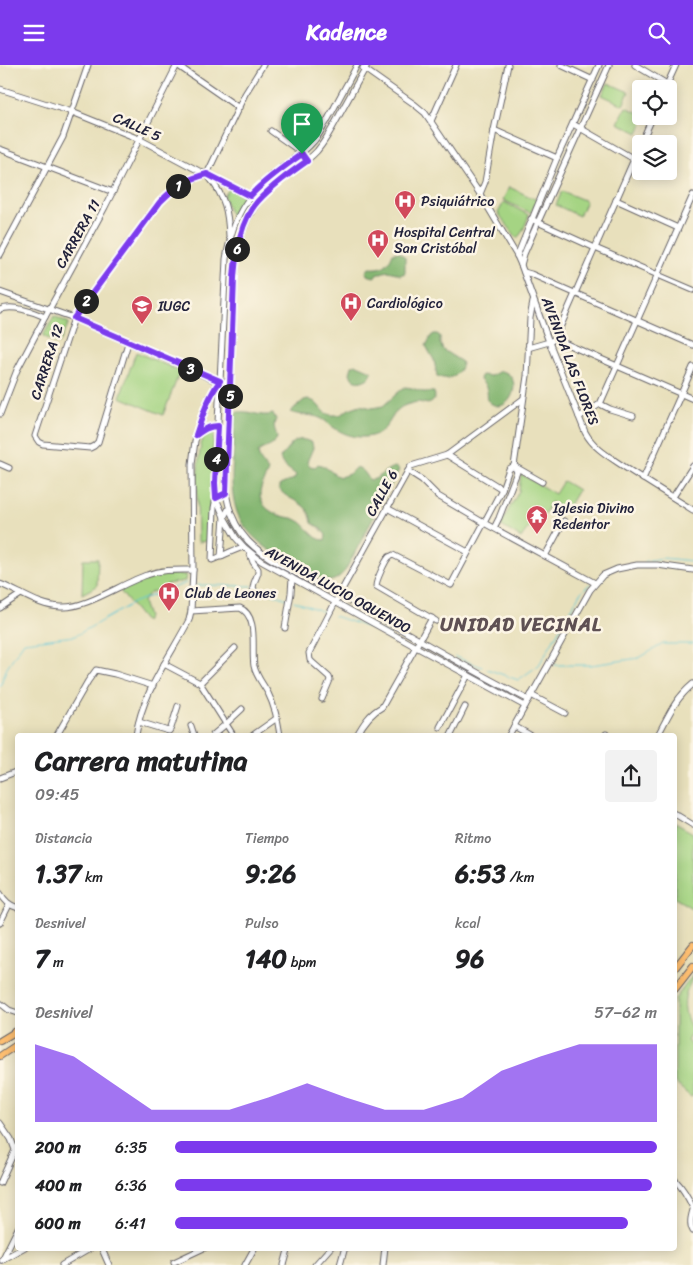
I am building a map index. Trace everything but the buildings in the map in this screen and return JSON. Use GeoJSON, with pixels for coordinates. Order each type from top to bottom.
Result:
{"type":"FeatureCollection","features":[{"type":"Feature","properties":{"kind":"main road"},"geometry":{"type":"LineString","coordinates":[[677,965],[693,945]]}},
{"type":"Feature","properties":{"kind":"main road"},"geometry":{"type":"LineString","coordinates":[[677,986],[693,965]]}},
{"type":"Feature","properties":{"kind":"main road"},"geometry":{"type":"LineString","coordinates":[[0,1041],[15,1032]]}},
{"type":"Feature","properties":{"kind":"main road"},"geometry":{"type":"LineString","coordinates":[[0,1056],[15,1047]]}},
{"type":"Feature","properties":{"kind":"street"},"geometry":{"type":"LineString","coordinates":[[0,255],[63,137],[88,65]]}},
{"type":"Feature","properties":{"kind":"street"},"geometry":{"type":"LineString","coordinates":[[177,65],[239,108]]}},
{"type":"Feature","properties":{"kind":"street","name":"CARRERA 11"},"geometry":{"type":"LineString","coordinates":[[0,414],[17,371],[113,192],[177,65]]}},
{"type":"Feature","properties":{"kind":"street"},"geometry":{"type":"LineString","coordinates":[[229,239],[228,215],[220,194],[207,174],[245,94],[263,65]]}},
{"type":"Feature","properties":{"kind":"street","name":"AVENIDA LAS FLORES"},"geometry":{"type":"LineString","coordinates":[[358,65],[366,67],[425,113],[517,253],[549,342],[589,439],[600,450],[643,479],[693,509]]}},
{"type":"Feature","properties":{"kind":"street","name":"AVENIDA LUCIO OQUENDO"},"geometry":{"type":"LineString","coordinates":[[358,65],[316,139],[302,154],[277,171],[250,196],[235,221],[229,239],[225,278],[215,483],[216,498],[236,538],[250,553],[261,561],[525,706]]}},
{"type":"Feature","properties":{"kind":"street"},"geometry":{"type":"LineString","coordinates":[[431,121],[456,65]]}},
{"type":"Feature","properties":{"kind":"street"},"geometry":{"type":"LineString","coordinates":[[480,194],[485,182],[508,65]]}},
{"type":"Feature","properties":{"kind":"street"},"geometry":{"type":"LineString","coordinates":[[561,65],[593,80]]}},
{"type":"Feature","properties":{"kind":"street"},"geometry":{"type":"LineString","coordinates":[[524,254],[517,253],[557,158],[600,65]]}},
{"type":"Feature","properties":{"kind":"street"},"geometry":{"type":"LineString","coordinates":[[521,265],[538,222],[609,65]]}},
{"type":"Feature","properties":{"kind":"street"},"geometry":{"type":"LineString","coordinates":[[635,65],[657,80]]}},
{"type":"Feature","properties":{"kind":"street"},"geometry":{"type":"LineString","coordinates":[[669,80],[676,65]]}},
{"type":"Feature","properties":{"kind":"street","name":"AVENIDA LUCIO OQUENDO"},"geometry":{"type":"LineString","coordinates":[[366,67],[328,137],[307,161],[278,182],[258,201],[248,217],[238,243],[234,278],[226,493],[229,508],[239,529],[257,549],[419,641],[565,713]]}},
{"type":"Feature","properties":{"kind":"street","name":"CALLE 5"},"geometry":{"type":"LineString","coordinates":[[0,89],[72,112],[139,139],[258,201]]}},
{"type":"Feature","properties":{"kind":"street"},"geometry":{"type":"LineString","coordinates":[[573,124],[632,158]]}},
{"type":"Feature","properties":{"kind":"street"},"geometry":{"type":"LineString","coordinates":[[494,130],[557,158]]}},
{"type":"Feature","properties":{"kind":"street"},"geometry":{"type":"LineString","coordinates":[[271,131],[302,154],[307,161]]}},
{"type":"Feature","properties":{"kind":"street"},"geometry":{"type":"LineString","coordinates":[[0,149],[113,192]]}},
{"type":"Feature","properties":{"kind":"street"},"geometry":{"type":"LineString","coordinates":[[528,348],[555,339],[632,164]]}},
{"type":"Feature","properties":{"kind":"street","name":"CARRERA 12"},"geometry":{"type":"LineString","coordinates":[[128,343],[98,442],[90,448],[43,444],[39,442],[35,437],[74,318],[160,202],[181,184],[207,174]]}},
{"type":"Feature","properties":{"kind":"street"},"geometry":{"type":"LineString","coordinates":[[220,194],[221,186],[230,186]]}},
{"type":"Feature","properties":{"kind":"street"},"geometry":{"type":"LineString","coordinates":[[579,417],[600,404],[693,195]]}},
{"type":"Feature","properties":{"kind":"street"},"geometry":{"type":"LineString","coordinates":[[616,200],[678,228]]}},
{"type":"Feature","properties":{"kind":"street"},"geometry":{"type":"LineString","coordinates":[[531,219],[693,290]]}},
{"type":"Feature","properties":{"kind":"street"},"geometry":{"type":"LineString","coordinates":[[524,272],[693,345]]}},
{"type":"Feature","properties":{"kind":"street"},"geometry":{"type":"LineString","coordinates":[[225,278],[234,278]]}},
{"type":"Feature","properties":{"kind":"street"},"geometry":{"type":"LineString","coordinates":[[0,292],[74,318],[128,343],[220,381],[230,382]]}},
{"type":"Feature","properties":{"kind":"street"},"geometry":{"type":"LineString","coordinates":[[494,528],[517,472],[514,466],[526,376],[530,318],[534,301]]}},
{"type":"Feature","properties":{"kind":"street"},"geometry":{"type":"LineString","coordinates":[[0,310],[10,307],[45,317]]}},
{"type":"Feature","properties":{"kind":"street"},"geometry":{"type":"LineString","coordinates":[[555,339],[693,399]]}},
{"type":"Feature","properties":{"kind":"street"},"geometry":{"type":"LineString","coordinates":[[643,479],[693,367]]}},
{"type":"Feature","properties":{"kind":"street"},"geometry":{"type":"LineString","coordinates":[[136,733],[139,721],[153,686],[186,627],[192,611],[192,464],[196,435],[214,388],[220,381]]}},
{"type":"Feature","properties":{"kind":"street","name":"CALLE 6"},"geometry":{"type":"LineString","coordinates":[[322,699],[330,680],[310,660],[309,653],[335,602],[408,471],[411,467],[447,455],[523,399]]}},
{"type":"Feature","properties":{"kind":"street"},"geometry":{"type":"LineString","coordinates":[[600,404],[633,416]]}},
{"type":"Feature","properties":{"kind":"street"},"geometry":{"type":"LineString","coordinates":[[196,435],[206,428],[218,426]]}},
{"type":"Feature","properties":{"kind":"street"},"geometry":{"type":"LineString","coordinates":[[447,455],[502,489]]}},
{"type":"Feature","properties":{"kind":"street"},"geometry":{"type":"LineString","coordinates":[[0,464],[9,468]]}},
{"type":"Feature","properties":{"kind":"street"},"geometry":{"type":"LineString","coordinates":[[514,466],[542,482]]}},
{"type":"Feature","properties":{"kind":"street"},"geometry":{"type":"LineString","coordinates":[[358,733],[376,709],[382,707],[419,641],[434,619],[376,586],[376,582],[389,557],[393,555],[451,585],[502,489],[509,469],[514,466]]}},
{"type":"Feature","properties":{"kind":"street"},"geometry":{"type":"LineString","coordinates":[[672,497],[693,467]]}},
{"type":"Feature","properties":{"kind":"street"},"geometry":{"type":"LineString","coordinates":[[408,471],[438,496],[595,583]]}},
{"type":"Feature","properties":{"kind":"street"},"geometry":{"type":"LineString","coordinates":[[226,493],[216,498],[212,560],[244,547]]}},
{"type":"Feature","properties":{"kind":"street"},"geometry":{"type":"LineString","coordinates":[[221,557],[224,517],[229,508]]}},
{"type":"Feature","properties":{"kind":"street"},"geometry":{"type":"LineString","coordinates":[[387,508],[468,552]]}},
{"type":"Feature","properties":{"kind":"street"},"geometry":{"type":"LineString","coordinates":[[545,556],[564,521]]}},
{"type":"Feature","properties":{"kind":"street"},"geometry":{"type":"LineString","coordinates":[[250,553],[258,569],[253,588],[255,591]]}},
{"type":"Feature","properties":{"kind":"street"},"geometry":{"type":"LineString","coordinates":[[510,733],[590,590],[603,575],[617,569],[637,565],[657,565],[693,570]]}},
{"type":"Feature","properties":{"kind":"street"},"geometry":{"type":"LineString","coordinates":[[0,584],[36,602],[60,607],[74,607],[145,575],[166,570],[192,570]]}},
{"type":"Feature","properties":{"kind":"street"},"geometry":{"type":"LineString","coordinates":[[285,628],[292,578]]}},
{"type":"Feature","properties":{"kind":"street"},"geometry":{"type":"LineString","coordinates":[[0,608],[21,594]]}},
{"type":"Feature","properties":{"kind":"street"},"geometry":{"type":"LineString","coordinates":[[192,611],[240,608],[245,610],[250,616],[256,673],[271,699],[280,733]]}},
{"type":"Feature","properties":{"kind":"street"},"geometry":{"type":"LineString","coordinates":[[200,683],[235,648]]}},
{"type":"Feature","properties":{"kind":"street"},"geometry":{"type":"LineString","coordinates":[[164,664],[200,683],[232,733]]}},
{"type":"Feature","properties":{"kind":"street"},"geometry":{"type":"LineString","coordinates":[[58,733],[96,670],[114,673],[153,686]]}},
{"type":"Feature","properties":{"kind":"street"},"geometry":{"type":"LineString","coordinates":[[440,727],[468,675]]}},
{"type":"Feature","properties":{"kind":"street"},"geometry":{"type":"LineString","coordinates":[[659,733],[679,697],[693,684]]}},
{"type":"Feature","properties":{"kind":"street"},"geometry":{"type":"LineString","coordinates":[[139,721],[169,731],[178,706]]}},
{"type":"Feature","properties":{"kind":"street"},"geometry":{"type":"LineString","coordinates":[[452,733],[465,707]]}},
{"type":"Feature","properties":{"kind":"street"},"geometry":{"type":"LineString","coordinates":[[216,733],[242,709]]}},
{"type":"Feature","properties":{"kind":"street"},"geometry":{"type":"LineString","coordinates":[[256,733],[277,719]]}},
{"type":"Feature","properties":{"kind":"street"},"geometry":{"type":"LineString","coordinates":[[514,725],[527,733]]}},
{"type":"Feature","properties":{"kind":"street"},"geometry":{"type":"LineString","coordinates":[[191,726],[193,733]]}},
{"type":"Feature","properties":{"kind":"street"},"geometry":{"type":"LineString","coordinates":[[0,778],[15,772]]}},
{"type":"Feature","properties":{"kind":"street"},"geometry":{"type":"LineString","coordinates":[[677,816],[693,825]]}},
{"type":"Feature","properties":{"kind":"street"},"geometry":{"type":"LineString","coordinates":[[0,893],[9,905],[15,907]]}},
{"type":"Feature","properties":{"kind":"street"},"geometry":{"type":"LineString","coordinates":[[0,923],[9,905]]}},
{"type":"Feature","properties":{"kind":"street"},"geometry":{"type":"LineString","coordinates":[[0,1003],[15,1012]]}},
{"type":"Feature","properties":{"kind":"street"},"geometry":{"type":"LineString","coordinates":[[0,1123],[15,1148]]}},
{"type":"Feature","properties":{"kind":"street"},"geometry":{"type":"LineString","coordinates":[[0,1183],[15,1152]]}},
{"type":"Feature","properties":{"kind":"street"},"geometry":{"type":"LineString","coordinates":[[677,1182],[685,1192],[693,1209],[691,1219],[693,1231]]}},
{"type":"Feature","properties":{"kind":"street"},"geometry":{"type":"LineString","coordinates":[[1,1260],[15,1234]]}},
{"type":"Feature","properties":{"kind":"street"},"geometry":{"type":"LineString","coordinates":[[1,1260],[18,1251]]}},
{"type":"Feature","properties":{"kind":"street"},"geometry":{"type":"LineString","coordinates":[[62,1265],[86,1251]]}},
{"type":"Feature","properties":{"kind":"street"},"geometry":{"type":"LineString","coordinates":[[103,1251],[109,1265]]}},
{"type":"Feature","properties":{"kind":"street"},"geometry":{"type":"LineString","coordinates":[[174,1262],[197,1251]]}},
{"type":"Feature","properties":{"kind":"street"},"geometry":{"type":"LineString","coordinates":[[245,1265],[253,1251]]}},
{"type":"Feature","properties":{"kind":"street"},"geometry":{"type":"LineString","coordinates":[[284,1265],[288,1251]]}},
{"type":"Feature","properties":{"kind":"street"},"geometry":{"type":"LineString","coordinates":[[315,1265],[327,1251]]}},
{"type":"Feature","properties":{"kind":"street"},"geometry":{"type":"LineString","coordinates":[[340,1265],[344,1251]]}},
{"type":"Feature","properties":{"kind":"street"},"geometry":{"type":"LineString","coordinates":[[383,1265],[385,1251]]}},
{"type":"Feature","properties":{"kind":"green space"},"geometry":{"type":"Polygon","coordinates":[[[608,83],[629,92],[623,105],[602,95],[608,83]]]}},
{"type":"Feature","properties":{"kind":"green space"},"geometry":{"type":"Polygon","coordinates":[[[626,107],[632,110],[632,125],[642,125],[638,133],[618,123],[626,107]]]}},
{"type":"Feature","properties":{"kind":"green space"},"geometry":{"type":"Polygon","coordinates":[[[509,187],[537,200],[531,213],[503,200],[509,187]]]}},
{"type":"Feature","properties":{"kind":"green space"},"geometry":{"type":"Polygon","coordinates":[[[230,188],[244,196],[232,220],[224,196],[230,188]]]}},
{"type":"Feature","properties":{"kind":"green space"},"geometry":{"type":"Polygon","coordinates":[[[562,191],[586,201],[579,216],[556,205],[562,191]]]}},
{"type":"Feature","properties":{"kind":"green space"},"geometry":{"type":"Polygon","coordinates":[[[504,202],[529,215],[523,231],[517,238],[498,213],[504,202]]]}},
{"type":"Feature","properties":{"kind":"green space"},"geometry":{"type":"Polygon","coordinates":[[[399,252],[405,257],[405,273],[400,275],[386,271],[374,277],[367,275],[366,272],[369,268],[384,266],[393,253],[399,252]]]}},
{"type":"Feature","properties":{"kind":"green space"},"geometry":{"type":"Polygon","coordinates":[[[54,316],[69,323],[59,344],[43,336],[54,316]]]}},
{"type":"Feature","properties":{"kind":"green space"},"geometry":{"type":"Polygon","coordinates":[[[434,334],[440,336],[443,350],[462,362],[457,374],[449,378],[437,376],[434,360],[426,346],[434,334]]]}},
{"type":"Feature","properties":{"kind":"green space"},"geometry":{"type":"Polygon","coordinates":[[[136,352],[180,371],[163,415],[120,397],[136,352]]]}},
{"type":"Feature","properties":{"kind":"green space"},"geometry":{"type":"Polygon","coordinates":[[[355,364],[372,372],[369,378],[358,381],[352,378],[350,373],[352,366],[355,364]]]}},
{"type":"Feature","properties":{"kind":"green space"},"geometry":{"type":"Polygon","coordinates":[[[500,371],[508,374],[514,386],[510,399],[505,404],[499,406],[489,401],[487,389],[480,380],[481,375],[491,376],[500,371]]]}},
{"type":"Feature","properties":{"kind":"green space"},"geometry":{"type":"Polygon","coordinates":[[[405,387],[423,392],[434,392],[433,402],[429,404],[417,402],[398,409],[383,430],[372,436],[347,435],[320,418],[290,412],[304,400],[308,399],[315,402],[325,413],[332,415],[340,415],[360,405],[372,408],[383,406],[405,387]]]}},
{"type":"Feature","properties":{"kind":"green space"},"geometry":{"type":"Polygon","coordinates":[[[238,412],[264,415],[273,414],[276,419],[274,427],[277,438],[273,444],[258,452],[261,461],[268,470],[260,492],[261,500],[268,509],[275,513],[301,522],[316,538],[325,540],[326,535],[312,523],[307,510],[303,506],[283,494],[279,489],[280,485],[294,479],[296,475],[284,466],[280,458],[293,443],[297,440],[306,440],[312,443],[313,448],[307,462],[310,466],[322,465],[340,477],[349,474],[356,467],[363,470],[370,480],[377,478],[391,468],[395,467],[399,470],[345,571],[336,579],[332,581],[325,580],[279,556],[258,541],[242,522],[234,502],[232,484],[234,419],[235,414],[238,412]]]}},
{"type":"Feature","properties":{"kind":"green space"},"geometry":{"type":"Polygon","coordinates":[[[208,431],[214,431],[208,541],[198,542],[198,466],[203,438],[208,431]]]}},
{"type":"Feature","properties":{"kind":"green space"},"geometry":{"type":"Polygon","coordinates":[[[521,474],[555,494],[563,481],[578,490],[566,510],[551,502],[545,513],[521,538],[500,525],[519,491],[521,474]]]}},
{"type":"Feature","properties":{"kind":"green space"},"geometry":{"type":"Polygon","coordinates":[[[83,559],[98,559],[97,586],[82,594],[83,559]]]}},
{"type":"Feature","properties":{"kind":"green space"},"geometry":{"type":"Polygon","coordinates":[[[160,573],[186,575],[185,581],[167,584],[168,593],[153,591],[148,595],[143,602],[148,617],[145,622],[120,591],[160,573]]]}},
{"type":"Feature","properties":{"kind":"green space"},"geometry":{"type":"Polygon","coordinates":[[[677,824],[693,833],[693,909],[677,899],[677,824]]]}},
{"type":"Feature","properties":{"kind":"green space"},"geometry":{"type":"Polygon","coordinates":[[[693,975],[685,995],[686,1016],[693,1030],[687,1041],[693,1046],[693,1096],[691,1097],[677,1085],[677,996],[693,975]]]}},
{"type":"Feature","properties":{"kind":"waterway"},"geometry":{"type":"LineString","coordinates":[[645,561],[662,558],[693,561]]}},
{"type":"Feature","properties":{"kind":"waterway"},"geometry":{"type":"LineString","coordinates":[[0,686],[7,667],[24,642],[75,636],[135,602],[186,583]]}},
{"type":"Feature","properties":{"kind":"waterway"},"geometry":{"type":"LineString","coordinates":[[487,669],[518,680],[539,665],[581,592],[590,584]]}},
{"type":"Feature","properties":{"kind":"waterway"},"geometry":{"type":"LineString","coordinates":[[198,585],[252,586]]}},
{"type":"Feature","properties":{"kind":"waterway"},"geometry":{"type":"LineString","coordinates":[[255,587],[287,599]]}},
{"type":"Feature","properties":{"kind":"waterway"},"geometry":{"type":"LineString","coordinates":[[294,601],[324,612]]}},
{"type":"Feature","properties":{"kind":"waterway"},"geometry":{"type":"LineString","coordinates":[[334,616],[390,635]]}},
{"type":"Feature","properties":{"kind":"waterway"},"geometry":{"type":"LineString","coordinates":[[555,665],[591,665],[639,658],[663,644],[693,644]]}},
{"type":"Feature","properties":{"kind":"waterway"},"geometry":{"type":"LineString","coordinates":[[455,657],[482,667]]}},
{"type":"Feature","properties":{"kind":"place","name":"Psiquiátrico"},"geometry":{"type":"Point","coordinates":[405,220]}},
{"type":"Feature","properties":{"kind":"place","name":"Hospital Central San Cristóbal"},"geometry":{"type":"Point","coordinates":[378,259]}},
{"type":"Feature","properties":{"kind":"place","name":"Cardiológico"},"geometry":{"type":"Point","coordinates":[351,322]}},
{"type":"Feature","properties":{"kind":"place","name":"IUGC"},"geometry":{"type":"Point","coordinates":[142,325]}},
{"type":"Feature","properties":{"kind":"place","name":"Iglesia Divino Redentor"},"geometry":{"type":"Point","coordinates":[537,535]}},
{"type":"Feature","properties":{"kind":"place","name":"Club de Leones"},"geometry":{"type":"Point","coordinates":[169,612]}},
{"type":"Feature","properties":{"kind":"district","name":"UNIDAD VECINAL"},"geometry":{"type":"Point","coordinates":[521,624]}},
{"type":"Feature","properties":{"kind":"route"},"geometry":{"type":"LineString","coordinates":[[302,154],[307,161],[278,182],[252,209],[238,243],[234,278],[226,493],[216,498],[218,426],[206,428],[196,435],[214,388],[220,381],[128,343],[74,318],[160,202],[171,191],[191,179],[207,174],[250,196],[277,171],[302,154]]}}]}
